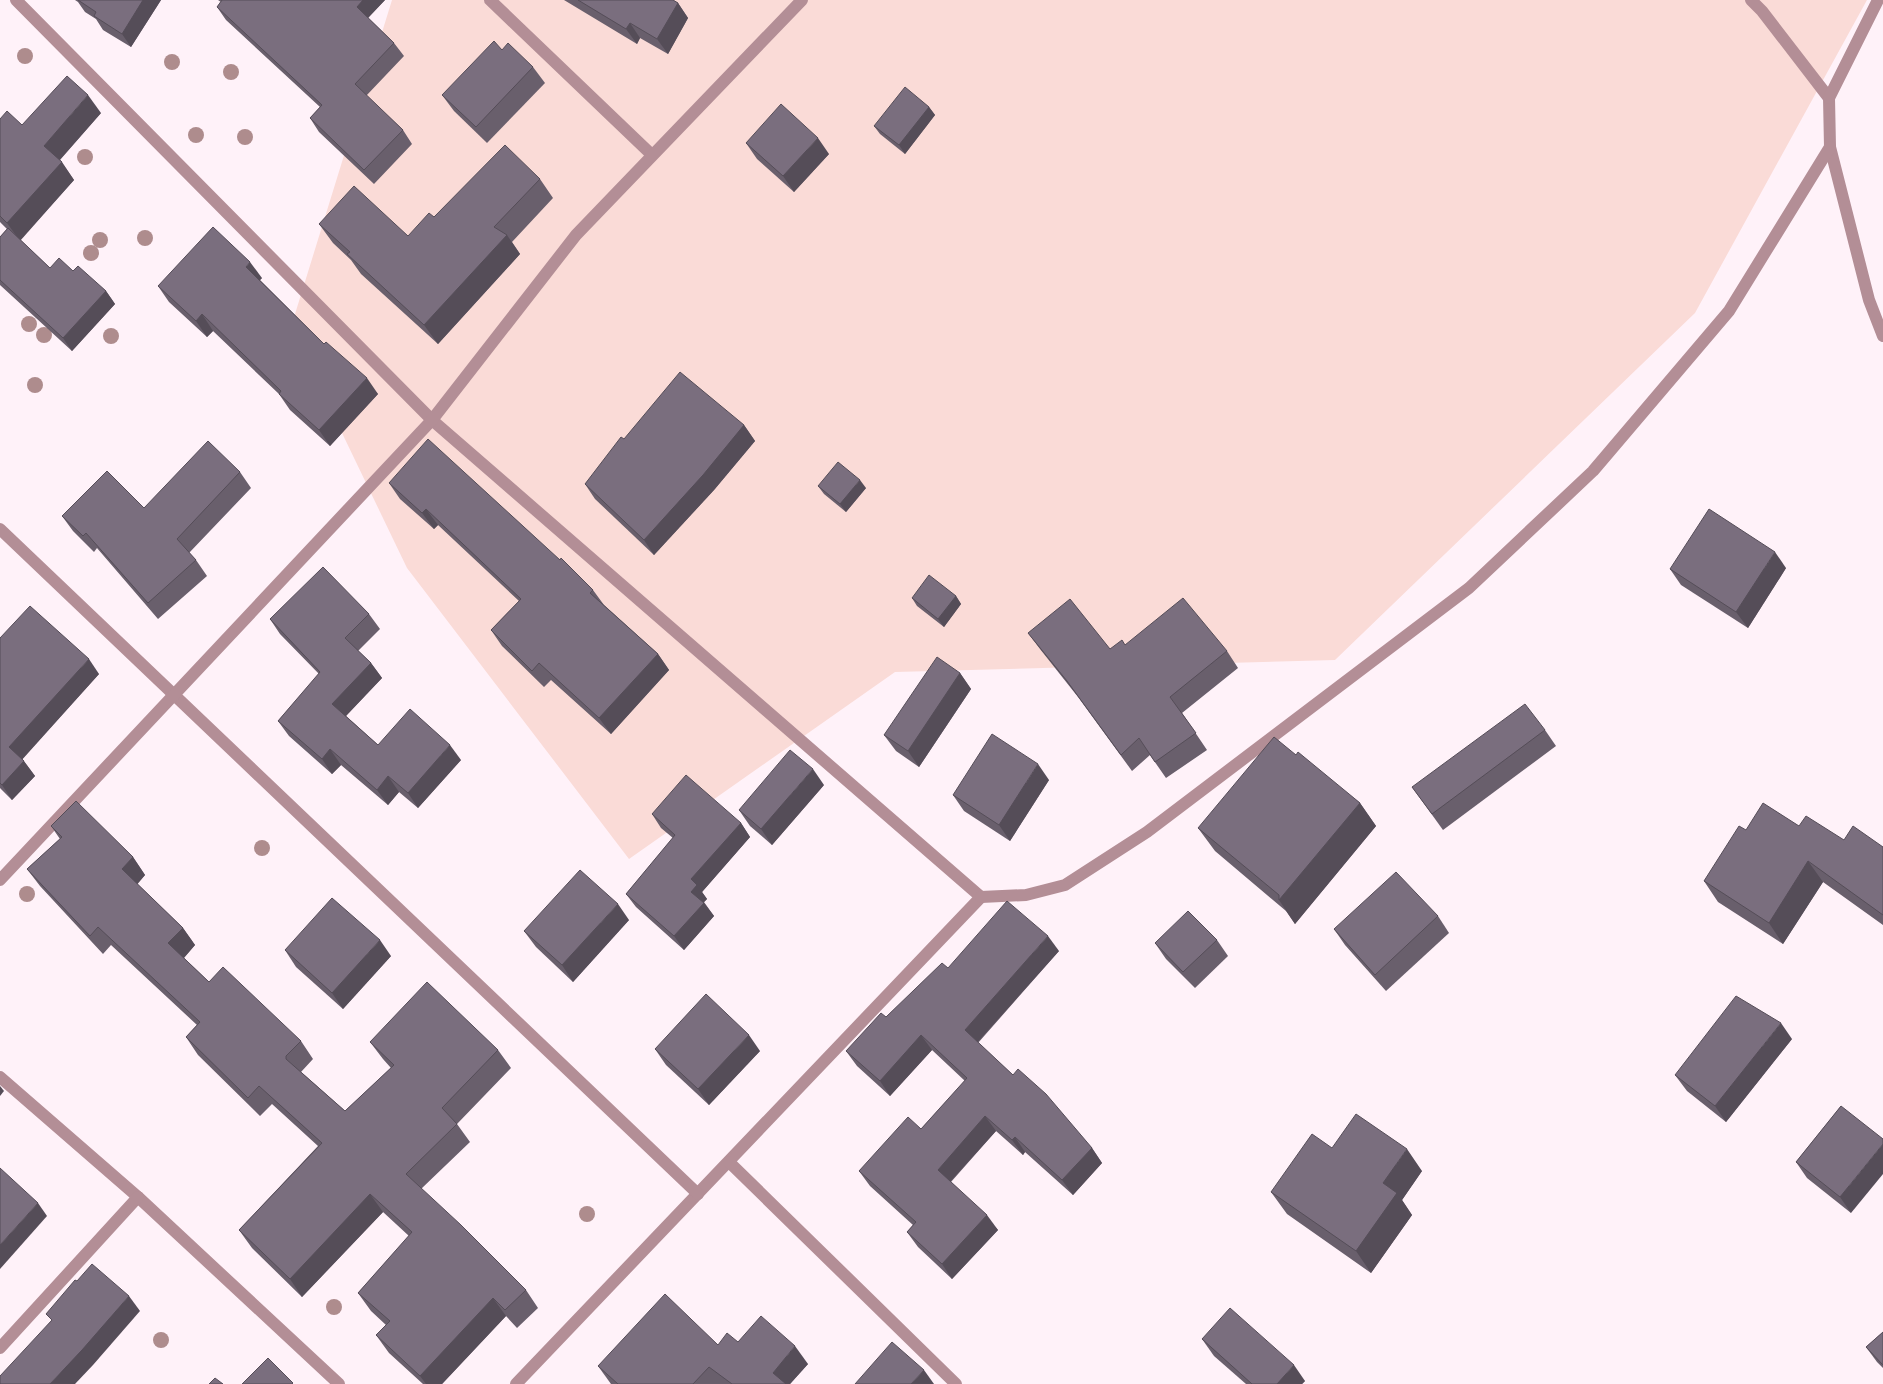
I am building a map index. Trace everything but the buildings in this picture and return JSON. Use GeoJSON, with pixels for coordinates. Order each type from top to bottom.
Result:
{"type":"FeatureCollection","features":[{"type":"Feature","properties":{"kind":"street"},"geometry":{"type":"LineString","coordinates":[[16,0],[432,420],[981,897],[1026,895],[1065,885],[1147,832],[1469,588],[1593,471],[1729,311],[1830,147]]}},
{"type":"Feature","properties":{"kind":"street"},"geometry":{"type":"LineString","coordinates":[[490,0],[652,155]]}},
{"type":"Feature","properties":{"kind":"street"},"geometry":{"type":"LineString","coordinates":[[0,880],[432,420],[576,234],[802,0]]}},
{"type":"Feature","properties":{"kind":"street"},"geometry":{"type":"LineString","coordinates":[[1751,0],[1762,11],[1829,98]]}},
{"type":"Feature","properties":{"kind":"street"},"geometry":{"type":"LineString","coordinates":[[1878,0],[1829,98],[1830,147],[1869,300],[1883,336]]}},
{"type":"Feature","properties":{"kind":"street"},"geometry":{"type":"LineString","coordinates":[[0,529],[698,1194]]}},
{"type":"Feature","properties":{"kind":"street"},"geometry":{"type":"LineString","coordinates":[[516,1384],[981,897]]}},
{"type":"Feature","properties":{"kind":"street"},"geometry":{"type":"LineString","coordinates":[[0,1077],[138,1197],[339,1384]]}},
{"type":"Feature","properties":{"kind":"street"},"geometry":{"type":"LineString","coordinates":[[729,1162],[956,1384]]}},
{"type":"Feature","properties":{"kind":"street"},"geometry":{"type":"LineString","coordinates":[[0,1348],[138,1197]]}},
{"type":"Feature","properties":{"kind":"shaded area"},"geometry":{"type":"Polygon","coordinates":[[[392,0],[1867,0],[1695,313],[1335,660],[895,672],[629,859],[407,568],[291,327],[392,0]]]}}]}
